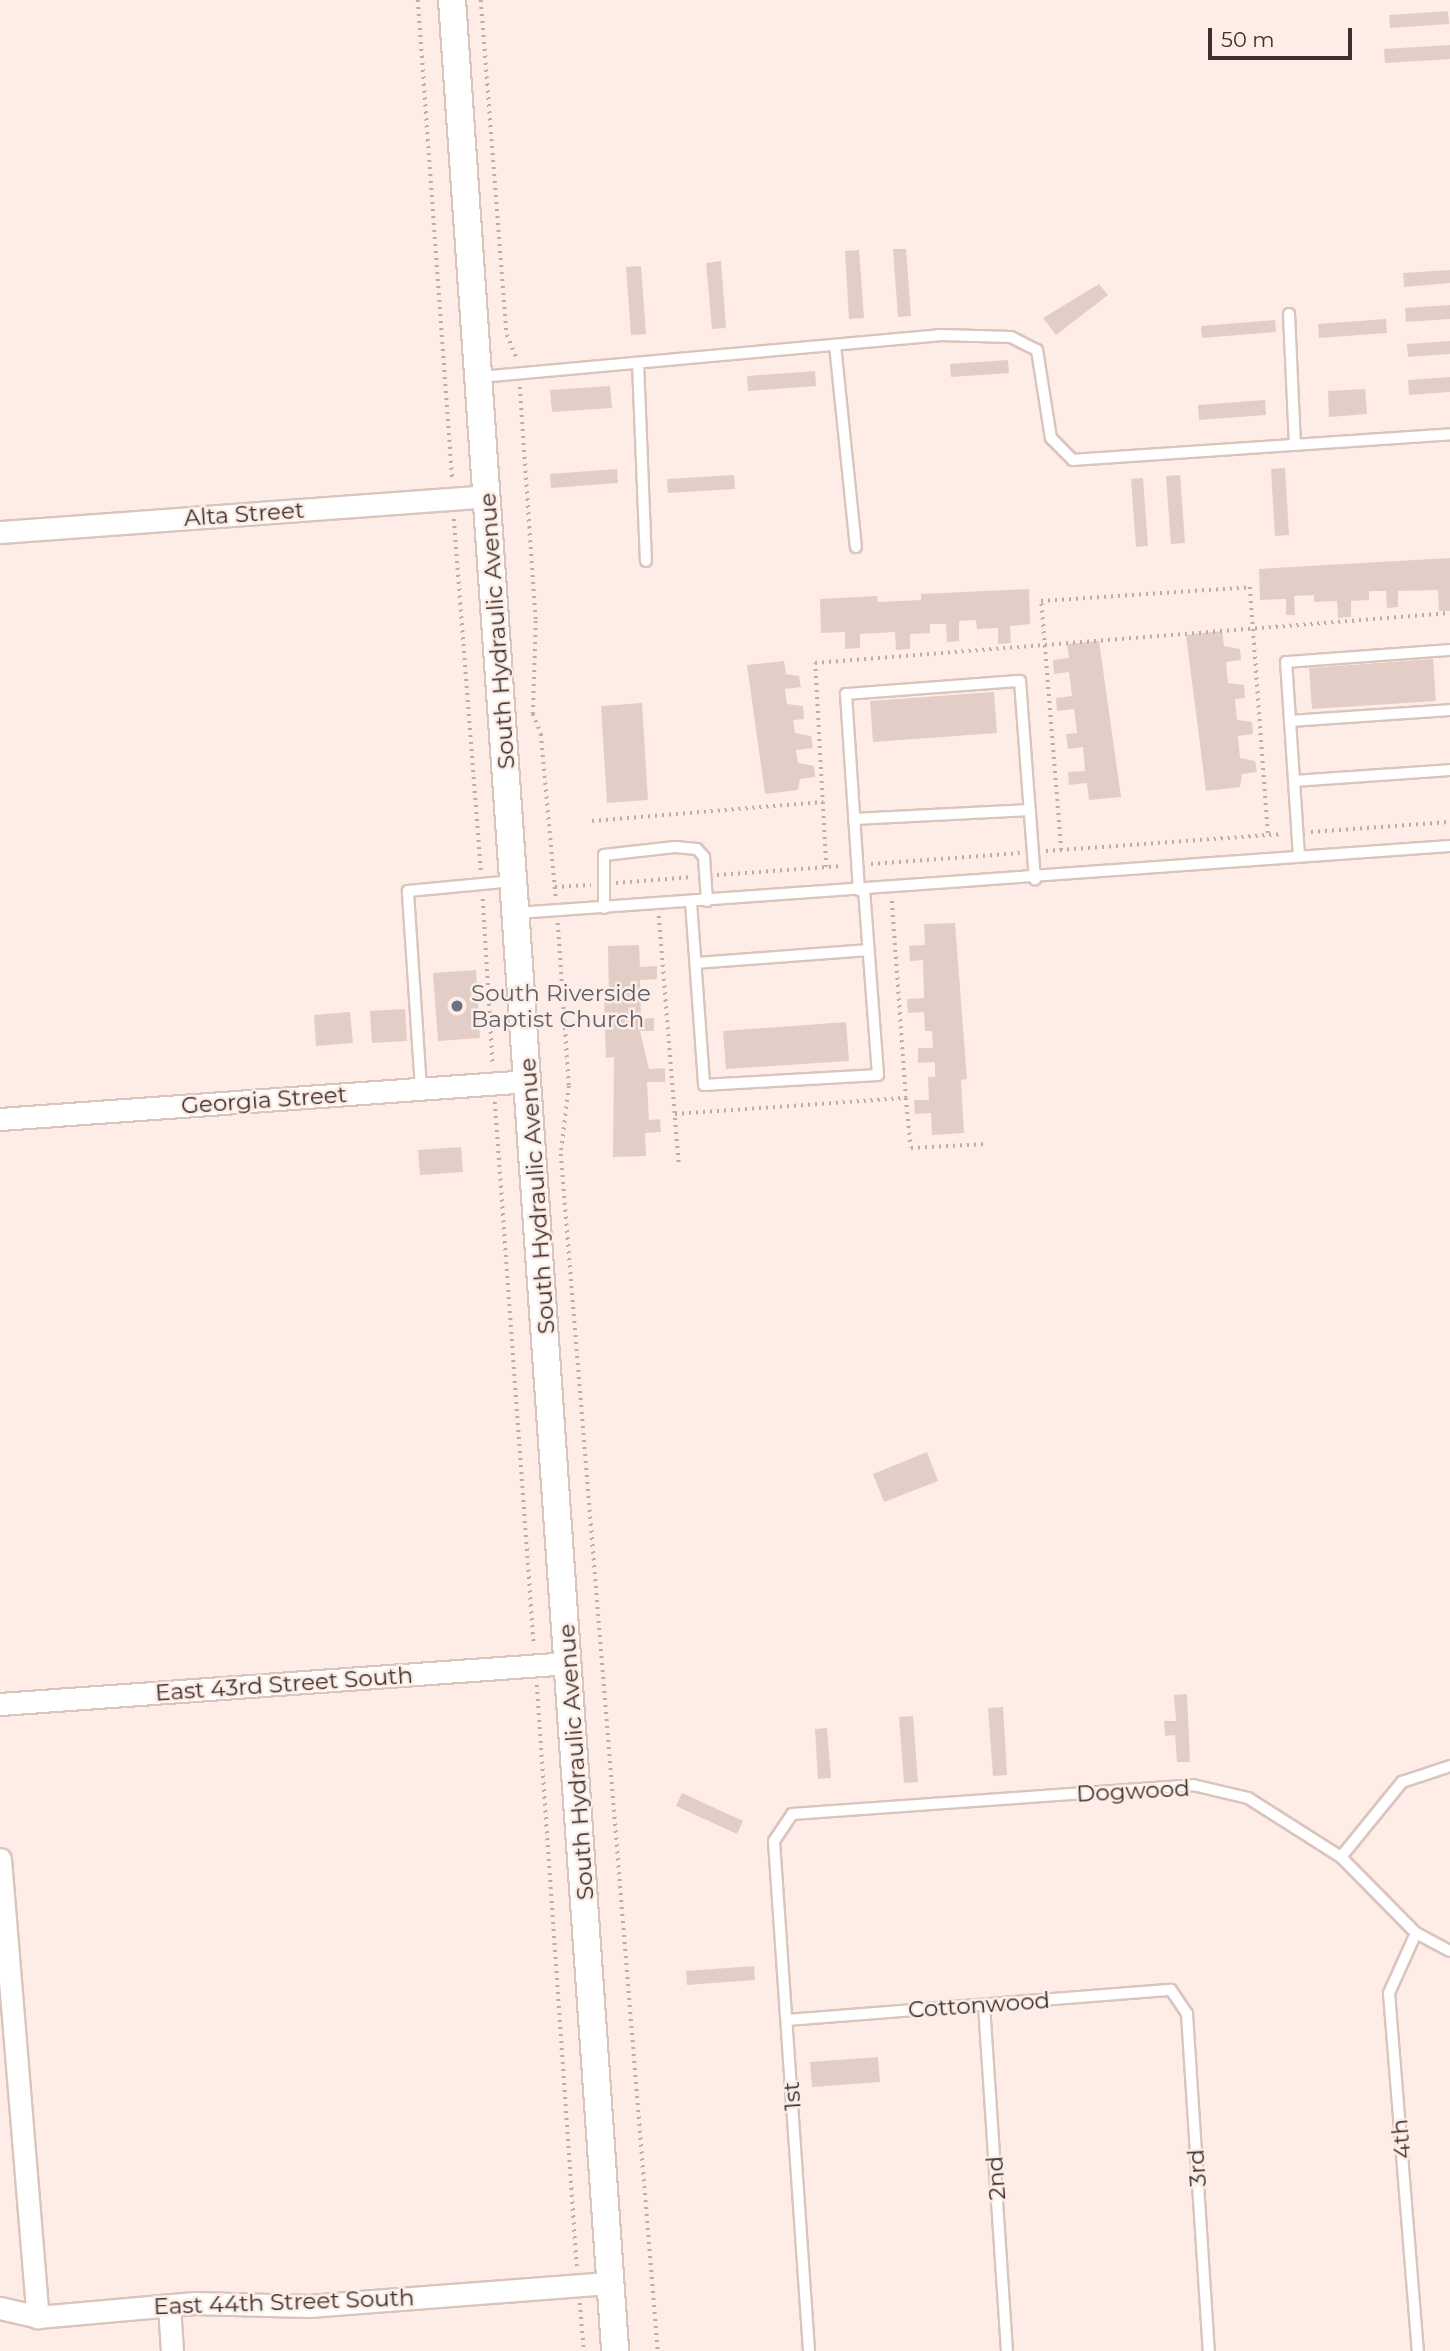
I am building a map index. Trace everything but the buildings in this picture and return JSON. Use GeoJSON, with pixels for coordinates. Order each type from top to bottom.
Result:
{"type":"FeatureCollection","features":[{"type":"Feature","properties":{"kind":"street","name":"South Hydraulic Avenue"},"geometry":{"type":"LineString","coordinates":[[452,0],[615,2351]]}},
{"type":"Feature","properties":{"kind":"street","name":"Alta Street"},"geometry":{"type":"LineString","coordinates":[[0,532],[487,496]]}},
{"type":"Feature","properties":{"kind":"street","name":"Georgia Street"},"geometry":{"type":"LineString","coordinates":[[0,1119],[529,1081]]}},
{"type":"Feature","properties":{"kind":"street","name":"East 43rd Street South"},"geometry":{"type":"LineString","coordinates":[[0,1704],[569,1663]]}},
{"type":"Feature","properties":{"kind":"street"},"geometry":{"type":"LineString","coordinates":[[0,1859],[38,2317]]}},
{"type":"Feature","properties":{"kind":"street","name":"East 44th Street South"},"geometry":{"type":"LineString","coordinates":[[0,2308],[38,2317],[169,2305],[309,2306],[611,2283]]}},
{"type":"Feature","properties":{"kind":"street"},"geometry":{"type":"LineString","coordinates":[[169,2305],[172,2351]]}},
{"type":"Feature","properties":{"kind":"lane"},"geometry":{"type":"LineString","coordinates":[[1289,314],[1295,445]]}},
{"type":"Feature","properties":{"kind":"lane"},"geometry":{"type":"LineString","coordinates":[[479,377],[835,345],[963,336],[1011,337],[1037,350],[1051,438],[1073,460],[1450,434]]}},
{"type":"Feature","properties":{"kind":"lane"},"geometry":{"type":"LineString","coordinates":[[835,345],[856,547]]}},
{"type":"Feature","properties":{"kind":"lane"},"geometry":{"type":"LineString","coordinates":[[638,363],[646,562]]}},
{"type":"Feature","properties":{"kind":"lane"},"geometry":{"type":"LineString","coordinates":[[1299,856],[1286,662],[1450,650]]}},
{"type":"Feature","properties":{"kind":"lane"},"geometry":{"type":"LineString","coordinates":[[691,902],[704,1085],[878,1075],[868,950],[857,865],[846,694],[1020,681],[1035,879]]}},
{"type":"Feature","properties":{"kind":"lane"},"geometry":{"type":"LineString","coordinates":[[1290,721],[1450,710]]}},
{"type":"Feature","properties":{"kind":"lane"},"geometry":{"type":"LineString","coordinates":[[1294,781],[1450,770]]}},
{"type":"Feature","properties":{"kind":"lane"},"geometry":{"type":"LineString","coordinates":[[854,819],[1030,810]]}},
{"type":"Feature","properties":{"kind":"lane"},"geometry":{"type":"LineString","coordinates":[[517,914],[1035,879],[1450,846]]}},
{"type":"Feature","properties":{"kind":"lane"},"geometry":{"type":"LineString","coordinates":[[604,908],[601,861],[611,852],[689,847],[704,857],[707,901]]}},
{"type":"Feature","properties":{"kind":"lane"},"geometry":{"type":"LineString","coordinates":[[421,1089],[408,891],[514,881]]}},
{"type":"Feature","properties":{"kind":"lane"},"geometry":{"type":"LineString","coordinates":[[696,963],[868,950]]}},
{"type":"Feature","properties":{"kind":"lane"},"geometry":{"type":"LineString","coordinates":[[1450,1766],[1402,1782],[1341,1857],[1416,1933],[1450,1951]]}},
{"type":"Feature","properties":{"kind":"lane","name":"Dogwood"},"geometry":{"type":"LineString","coordinates":[[774,1841],[792,1814],[1193,1785],[1248,1798],[1341,1857]]}},
{"type":"Feature","properties":{"kind":"lane","name":"1st"},"geometry":{"type":"LineString","coordinates":[[774,1841],[809,2351]]}},
{"type":"Feature","properties":{"kind":"lane","name":"4th"},"geometry":{"type":"LineString","coordinates":[[1416,1933],[1389,1993],[1418,2351]]}},
{"type":"Feature","properties":{"kind":"lane","name":"Cottonwood"},"geometry":{"type":"LineString","coordinates":[[787,2020],[1171,1990]]}},
{"type":"Feature","properties":{"kind":"lane","name":"3rd"},"geometry":{"type":"LineString","coordinates":[[1171,1990],[1186,2014],[1209,2351]]}},
{"type":"Feature","properties":{"kind":"lane","name":"2nd"},"geometry":{"type":"LineString","coordinates":[[984,2005],[1007,2351]]}},
{"type":"Feature","properties":{"kind":"path"},"geometry":{"type":"LineString","coordinates":[[418,0],[584,2351]]}},
{"type":"Feature","properties":{"kind":"path"},"geometry":{"type":"LineString","coordinates":[[481,0],[507,335],[519,373],[536,621],[533,714],[541,734],[569,1086],[561,1154],[657,2351]]}},
{"type":"Feature","properties":{"kind":"path"},"geometry":{"type":"LineString","coordinates":[[1061,850],[1041,601],[1250,587],[1268,835]]}},
{"type":"Feature","properties":{"kind":"path"},"geometry":{"type":"LineString","coordinates":[[826,867],[816,663],[1045,642],[1450,613]]}},
{"type":"Feature","properties":{"kind":"path"},"geometry":{"type":"LineString","coordinates":[[592,821],[823,802]]}},
{"type":"Feature","properties":{"kind":"path"},"geometry":{"type":"LineString","coordinates":[[555,887],[1450,822]]}},
{"type":"Feature","properties":{"kind":"path"},"geometry":{"type":"LineString","coordinates":[[892,899],[911,1148],[986,1144]]}},
{"type":"Feature","properties":{"kind":"path"},"geometry":{"type":"LineString","coordinates":[[659,914],[679,1164]]}},
{"type":"Feature","properties":{"kind":"path"},"geometry":{"type":"LineString","coordinates":[[675,1114],[906,1098]]}},
{"type":"Feature","properties":{"kind":"place","name":"South Riverside Baptist Church"},"geometry":{"type":"Point","coordinates":[457,1006]}}]}
